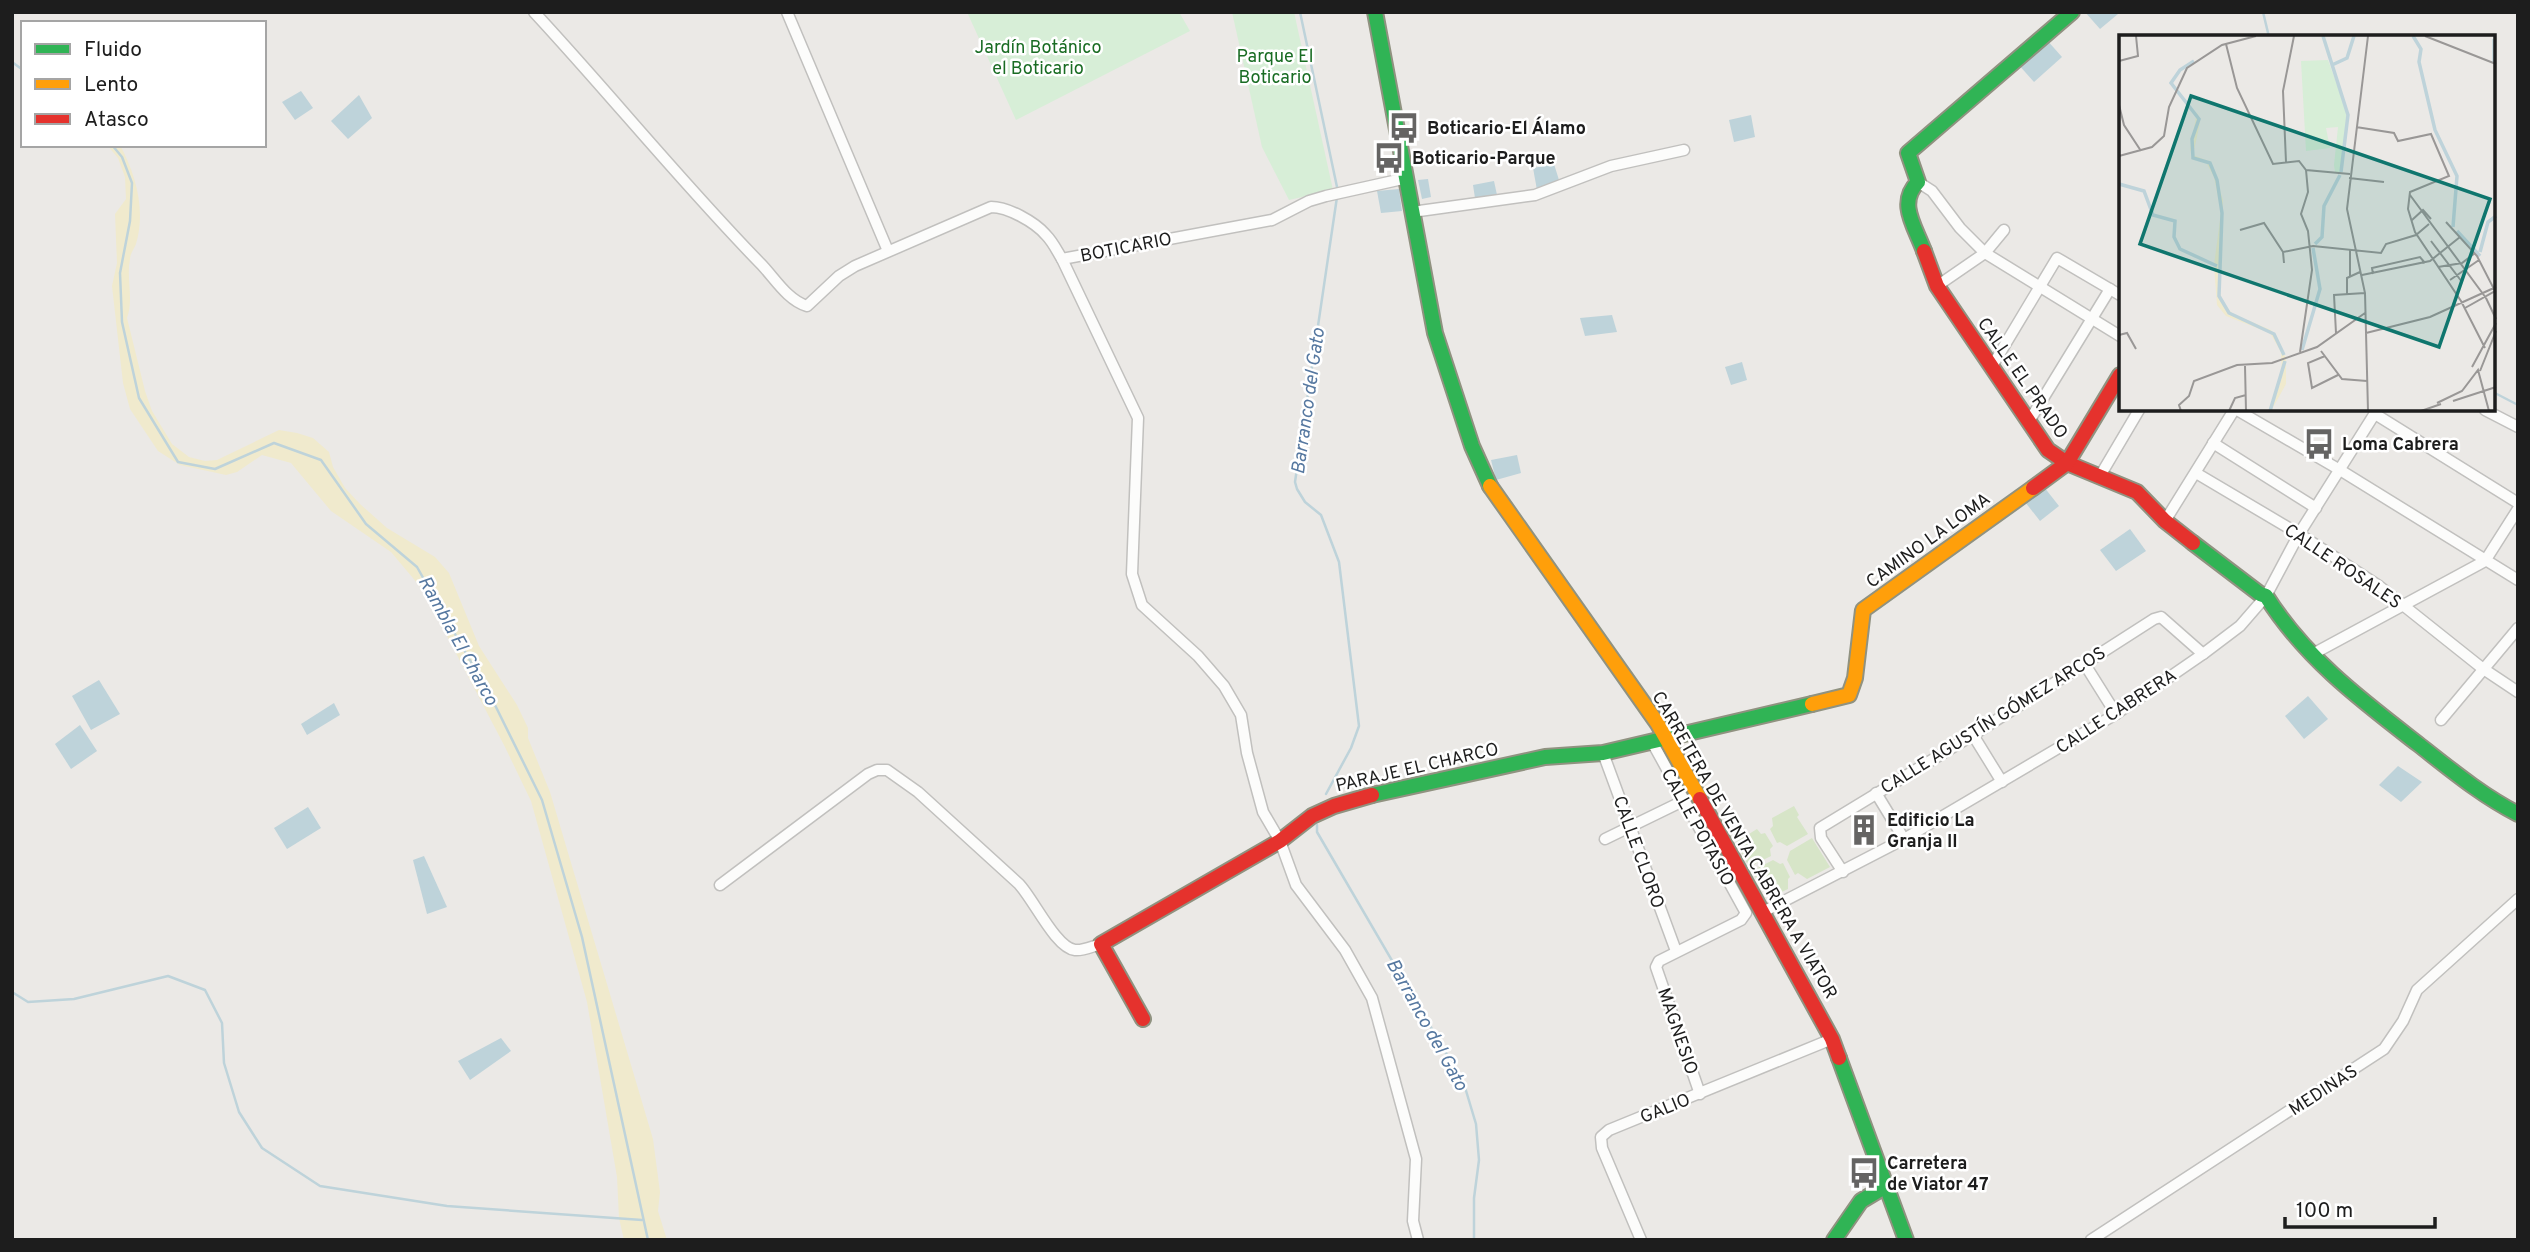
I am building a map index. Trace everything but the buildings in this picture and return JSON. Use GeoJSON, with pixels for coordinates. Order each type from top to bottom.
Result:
{"type":"FeatureCollection","features":[{"type":"Feature","properties":{"kind":"street","name":"BOTICARIO"},"geometry":{"type":"LineString","coordinates":[[534,12],[703,204],[790,296],[807,306],[839,276],[888,251],[991,207],[999,207],[1037,227],[1047,235],[1062,259],[1272,220],[1309,201],[1407,178]]}},
{"type":"Feature","properties":{"kind":"street"},"geometry":{"type":"LineString","coordinates":[[787,12],[888,251]]}},
{"type":"Feature","properties":{"kind":"street","name":"CARRETERA DE VENTA CABRERA A VIATOR"},"geometry":{"type":"LineString","coordinates":[[1375,12],[1435,333],[1472,446],[1490,486],[1576,607],[1763,912],[1832,1039],[1906,1240]]}},
{"type":"Feature","properties":{"kind":"street"},"geometry":{"type":"LineString","coordinates":[[2072,12],[1908,153],[1918,182],[1932,191],[1960,228],[1985,253],[2091,319],[2119,333]]}},
{"type":"Feature","properties":{"kind":"street"},"geometry":{"type":"LineString","coordinates":[[1412,212],[1535,195],[1611,166],[1684,149]]}},
{"type":"Feature","properties":{"kind":"street","name":"CALLE EL PRADO"},"geometry":{"type":"LineString","coordinates":[[1918,182],[1909,191],[1906,203],[1937,286],[2048,450],[2067,463],[2137,492],[2165,522],[2266,596],[2311,655],[2362,700],[2493,802],[2518,814]]}},
{"type":"Feature","properties":{"kind":"street"},"geometry":{"type":"LineString","coordinates":[[1937,286],[1985,253],[2004,230]]}},
{"type":"Feature","properties":{"kind":"street"},"geometry":{"type":"LineString","coordinates":[[1991,368],[2057,258],[2119,294]]}},
{"type":"Feature","properties":{"kind":"street"},"geometry":{"type":"LineString","coordinates":[[1062,259],[1138,418],[1132,574],[1142,605],[1198,656],[1224,686],[1241,715],[1247,753],[1263,812],[1280,841],[1296,884],[1345,950],[1372,998],[1416,1158],[1413,1222],[1418,1240]]}},
{"type":"Feature","properties":{"kind":"street"},"geometry":{"type":"LineString","coordinates":[[2028,423],[2110,289]]}},
{"type":"Feature","properties":{"kind":"street"},"geometry":{"type":"LineString","coordinates":[[2067,463],[2119,377]]}},
{"type":"Feature","properties":{"kind":"street"},"geometry":{"type":"LineString","coordinates":[[2100,476],[2138,411]]}},
{"type":"Feature","properties":{"kind":"street"},"geometry":{"type":"LineString","coordinates":[[2165,522],[2235,411]]}},
{"type":"Feature","properties":{"kind":"street"},"geometry":{"type":"LineString","coordinates":[[2238,411],[2340,470],[2518,580]]}},
{"type":"Feature","properties":{"kind":"street"},"geometry":{"type":"LineString","coordinates":[[2487,411],[2518,427]]}},
{"type":"Feature","properties":{"kind":"street"},"geometry":{"type":"LineString","coordinates":[[2376,412],[2518,503]]}},
{"type":"Feature","properties":{"kind":"street","name":"CALLE CABRERA"},"geometry":{"type":"LineString","coordinates":[[1763,912],[1904,839],[2116,714],[2240,626],[2266,596],[2300,534],[2376,412]]}},
{"type":"Feature","properties":{"kind":"street"},"geometry":{"type":"LineString","coordinates":[[2213,443],[2316,508]]}},
{"type":"Feature","properties":{"kind":"street","name":"CAMINO LA LOMA"},"geometry":{"type":"LineString","coordinates":[[1659,740],[1849,695],[1855,678],[1863,610],[2067,463]]}},
{"type":"Feature","properties":{"kind":"street","name":"CALLE ROSALES"},"geometry":{"type":"LineString","coordinates":[[2196,473],[2300,534],[2379,586],[2482,668],[2518,692]]}},
{"type":"Feature","properties":{"kind":"street"},"geometry":{"type":"LineString","coordinates":[[2311,655],[2485,561],[2518,509]]}},
{"type":"Feature","properties":{"kind":"street","name":"CALLE AGUSTÍN GÓMEZ ARCOS"},"geometry":{"type":"LineString","coordinates":[[1843,872],[1821,838],[1820,828],[1973,735],[2154,619],[2161,617],[2203,654]]}},
{"type":"Feature","properties":{"kind":"street"},"geometry":{"type":"LineString","coordinates":[[2441,720],[2518,628]]}},
{"type":"Feature","properties":{"kind":"street"},"geometry":{"type":"LineString","coordinates":[[2084,663],[2116,714]]}},
{"type":"Feature","properties":{"kind":"street"},"geometry":{"type":"LineString","coordinates":[[1973,735],[2002,782]]}},
{"type":"Feature","properties":{"kind":"street","name":"PARAJE EL CHARCO"},"geometry":{"type":"LineString","coordinates":[[1101,944],[1280,841],[1292,827],[1340,804],[1573,752],[1603,753],[1659,740]]}},
{"type":"Feature","properties":{"kind":"street","name":"CALLE POTASIO"},"geometry":{"type":"LineString","coordinates":[[1659,740],[1683,800],[1746,913],[1741,920],[1676,951]]}},
{"type":"Feature","properties":{"kind":"street","name":"CALLE CLORO"},"geometry":{"type":"LineString","coordinates":[[1603,753],[1676,951]]}},
{"type":"Feature","properties":{"kind":"street"},"geometry":{"type":"LineString","coordinates":[[720,885],[869,774],[877,770],[887,770],[918,792],[1019,884],[1066,948],[1078,951],[1101,944],[1143,1019]]}},
{"type":"Feature","properties":{"kind":"street"},"geometry":{"type":"LineString","coordinates":[[1877,793],[1904,839]]}},
{"type":"Feature","properties":{"kind":"street"},"geometry":{"type":"LineString","coordinates":[[1605,839],[1683,800]]}},
{"type":"Feature","properties":{"kind":"street","name":"MEDINAS"},"geometry":{"type":"LineString","coordinates":[[2091,1240],[2384,1049],[2403,1020],[2417,990],[2518,899]]}},
{"type":"Feature","properties":{"kind":"street","name":"MAGNESIO"},"geometry":{"type":"LineString","coordinates":[[1676,951],[1659,961],[1657,967],[1700,1094]]}},
{"type":"Feature","properties":{"kind":"street","name":"GALIO"},"geometry":{"type":"LineString","coordinates":[[1641,1240],[1602,1148],[1601,1137],[1609,1130],[1832,1039]]}},
{"type":"Feature","properties":{"kind":"street"},"geometry":{"type":"LineString","coordinates":[[1834,1240],[1868,1193],[1886,1186]]}},
{"type":"Feature","properties":{"kind":"green space","name":"Jardín Botánico el Boticario"},"geometry":{"type":"Polygon","coordinates":[[[967,12],[1179,12],[1190,31],[1016,120],[967,12]]]}},
{"type":"Feature","properties":{"kind":"green space","name":"Parque El Boticario"},"geometry":{"type":"Polygon","coordinates":[[[1232,12],[1294,12],[1333,190],[1289,200],[1262,147],[1232,12]]]}},
{"type":"Feature","properties":{"kind":"green space"},"geometry":{"type":"Polygon","coordinates":[[[1794,806],[1799,815],[1797,817],[1808,834],[1787,846],[1777,843],[1770,829],[1773,826],[1772,818],[1794,806]]]}},
{"type":"Feature","properties":{"kind":"green space"},"geometry":{"type":"Polygon","coordinates":[[[1757,829],[1761,834],[1765,833],[1773,846],[1770,849],[1771,856],[1749,867],[1736,842],[1757,829]]]}},
{"type":"Feature","properties":{"kind":"green space"},"geometry":{"type":"Polygon","coordinates":[[[1812,838],[1830,867],[1807,879],[1798,873],[1795,875],[1787,860],[1790,851],[1812,838]]]}},
{"type":"Feature","properties":{"kind":"green space"},"geometry":{"type":"Polygon","coordinates":[[[1773,860],[1783,863],[1790,877],[1788,889],[1769,898],[1752,871],[1773,860]]]}},
{"type":"Feature","properties":{"kind":"sand"},"geometry":{"type":"Polygon","coordinates":[[[109,147],[121,147],[131,168],[140,206],[139,231],[130,257],[130,304],[127,318],[152,411],[172,444],[189,457],[205,461],[217,460],[279,430],[313,438],[329,452],[333,467],[345,488],[360,504],[387,528],[435,557],[449,573],[479,646],[517,705],[528,728],[528,738],[550,792],[653,1139],[660,1192],[658,1211],[667,1240],[624,1240],[619,1218],[617,1177],[587,1002],[531,801],[423,590],[391,552],[331,511],[291,463],[262,455],[237,472],[226,475],[180,465],[158,451],[130,409],[123,383],[112,286],[117,263],[115,214],[126,199],[125,177],[118,158],[109,147]]]}},
{"type":"Feature","properties":{"kind":"water"},"geometry":{"type":"Polygon","coordinates":[[[2085,12],[2117,12],[2118,14],[2100,29],[2085,12]]]}},
{"type":"Feature","properties":{"kind":"water"},"geometry":{"type":"Polygon","coordinates":[[[2046,39],[2062,57],[2034,82],[2017,63],[2046,39]]]}},
{"type":"Feature","properties":{"kind":"water"},"geometry":{"type":"Polygon","coordinates":[[[301,91],[313,108],[295,120],[282,102],[301,91]]]}},
{"type":"Feature","properties":{"kind":"water"},"geometry":{"type":"Polygon","coordinates":[[[359,95],[372,118],[348,139],[331,121],[359,95]]]}},
{"type":"Feature","properties":{"kind":"water"},"geometry":{"type":"Polygon","coordinates":[[[1751,115],[1755,137],[1734,142],[1729,120],[1751,115]]]}},
{"type":"Feature","properties":{"kind":"water"},"geometry":{"type":"Polygon","coordinates":[[[1554,164],[1559,180],[1537,190],[1533,168],[1554,164]]]}},
{"type":"Feature","properties":{"kind":"water"},"geometry":{"type":"Polygon","coordinates":[[[1428,179],[1431,197],[1422,199],[1418,180],[1428,179]]]}},
{"type":"Feature","properties":{"kind":"water"},"geometry":{"type":"Polygon","coordinates":[[[1494,181],[1497,195],[1475,198],[1473,185],[1494,181]]]}},
{"type":"Feature","properties":{"kind":"water"},"geometry":{"type":"Polygon","coordinates":[[[1399,189],[1402,211],[1381,213],[1377,191],[1399,189]]]}},
{"type":"Feature","properties":{"kind":"water"},"geometry":{"type":"Polygon","coordinates":[[[1612,315],[1617,332],[1585,336],[1580,318],[1612,315]]]}},
{"type":"Feature","properties":{"kind":"water"},"geometry":{"type":"Polygon","coordinates":[[[1742,362],[1747,380],[1731,385],[1725,367],[1742,362]]]}},
{"type":"Feature","properties":{"kind":"water"},"geometry":{"type":"Polygon","coordinates":[[[1517,455],[1521,473],[1496,480],[1491,460],[1517,455]]]}},
{"type":"Feature","properties":{"kind":"water"},"geometry":{"type":"Polygon","coordinates":[[[2044,487],[2059,506],[2040,521],[2025,502],[2044,487]]]}},
{"type":"Feature","properties":{"kind":"water"},"geometry":{"type":"Polygon","coordinates":[[[2130,529],[2146,551],[2116,571],[2100,550],[2130,529]]]}},
{"type":"Feature","properties":{"kind":"water"},"geometry":{"type":"Polygon","coordinates":[[[99,680],[120,714],[91,730],[72,696],[99,680]]]}},
{"type":"Feature","properties":{"kind":"water"},"geometry":{"type":"Polygon","coordinates":[[[2308,696],[2328,719],[2304,739],[2285,716],[2308,696]]]}},
{"type":"Feature","properties":{"kind":"water"},"geometry":{"type":"Polygon","coordinates":[[[334,703],[340,715],[307,735],[301,724],[334,703]]]}},
{"type":"Feature","properties":{"kind":"water"},"geometry":{"type":"Polygon","coordinates":[[[80,725],[97,751],[71,769],[55,744],[80,725]]]}},
{"type":"Feature","properties":{"kind":"water"},"geometry":{"type":"Polygon","coordinates":[[[2398,766],[2422,782],[2401,802],[2379,785],[2398,766]]]}},
{"type":"Feature","properties":{"kind":"water"},"geometry":{"type":"Polygon","coordinates":[[[308,807],[321,828],[287,849],[274,828],[308,807]]]}},
{"type":"Feature","properties":{"kind":"water"},"geometry":{"type":"Polygon","coordinates":[[[424,856],[447,907],[427,914],[413,860],[424,856]]]}},
{"type":"Feature","properties":{"kind":"water"},"geometry":{"type":"Polygon","coordinates":[[[501,1038],[511,1051],[470,1080],[458,1061],[501,1038]]]}},
{"type":"Feature","properties":{"kind":"waterway","name":"Barranco del Gato"},"geometry":{"type":"LineString","coordinates":[[1300,12],[1337,187]]}},
{"type":"Feature","properties":{"kind":"waterway"},"geometry":{"type":"LineString","coordinates":[[2263,12],[2269,35]]}},
{"type":"Feature","properties":{"kind":"waterway","name":"Rambla El Charco"},"geometry":{"type":"LineString","coordinates":[[12,62],[21,69]]}},
{"type":"Feature","properties":{"kind":"waterway","name":"Rambla El Charco"},"geometry":{"type":"LineString","coordinates":[[114,147],[122,157],[132,183],[130,221],[120,273],[122,322],[139,398],[178,462],[215,469],[274,443],[321,460],[366,524],[417,567],[492,699],[542,800],[582,937],[648,1240]]}},
{"type":"Feature","properties":{"kind":"waterway","name":"Barranco del Gato"},"geometry":{"type":"LineString","coordinates":[[1326,794],[1351,748],[1359,726],[1339,562],[1321,515],[1305,502],[1295,482],[1337,197]]}},
{"type":"Feature","properties":{"kind":"waterway"},"geometry":{"type":"LineString","coordinates":[[2495,393],[2518,405]]}},
{"type":"Feature","properties":{"kind":"waterway","name":"Barranco del Gato"},"geometry":{"type":"LineString","coordinates":[[1317,825],[1317,832],[1464,1084],[1476,1124],[1479,1160],[1474,1198],[1474,1240]]}},
{"type":"Feature","properties":{"kind":"waterway"},"geometry":{"type":"LineString","coordinates":[[12,992],[28,1002],[74,999],[168,976],[205,990],[222,1023],[224,1063],[239,1112],[262,1148],[320,1186],[447,1206],[642,1220]]}},
{"type":"Feature","properties":{"kind":"traffic: fast"},"geometry":{"type":"LineString","coordinates":[[1375,12],[1435,333],[1472,446],[1490,486]]}},
{"type":"Feature","properties":{"kind":"traffic: fast"},"geometry":{"type":"LineString","coordinates":[[1924,251],[1908,206],[1912,190],[1918,182],[1908,153],[2072,12]]}},
{"type":"Feature","properties":{"kind":"traffic: fast"},"geometry":{"type":"LineString","coordinates":[[2193,543],[2266,596],[2298,639],[2355,694],[2466,781],[2518,814]]}},
{"type":"Feature","properties":{"kind":"traffic: fast"},"geometry":{"type":"LineString","coordinates":[[1372,795],[1545,757],[1603,753],[1812,704]]}},
{"type":"Feature","properties":{"kind":"traffic: fast"},"geometry":{"type":"LineString","coordinates":[[1839,1058],[1906,1240]]}},
{"type":"Feature","properties":{"kind":"traffic: fast"},"geometry":{"type":"LineString","coordinates":[[1834,1240],[1861,1201],[1886,1186]]}},
{"type":"Feature","properties":{"kind":"traffic: slow"},"geometry":{"type":"LineString","coordinates":[[1490,486],[1658,724],[1700,799]]}},
{"type":"Feature","properties":{"kind":"traffic: slow"},"geometry":{"type":"LineString","coordinates":[[1812,704],[1849,695],[1855,678],[1863,610],[2033,488]]}},
{"type":"Feature","properties":{"kind":"traffic: jam"},"geometry":{"type":"LineString","coordinates":[[1924,251],[1937,286],[2048,450],[2067,463],[2137,492],[2165,521],[2193,543]]}},
{"type":"Feature","properties":{"kind":"traffic: jam"},"geometry":{"type":"LineString","coordinates":[[2033,488],[2067,463],[2119,377]]}},
{"type":"Feature","properties":{"kind":"traffic: jam"},"geometry":{"type":"LineString","coordinates":[[1143,1019],[1101,944],[1280,841],[1312,816],[1334,806],[1372,795]]}},
{"type":"Feature","properties":{"kind":"traffic: jam"},"geometry":{"type":"LineString","coordinates":[[1700,799],[1832,1039],[1839,1058]]}},
{"type":"Feature","properties":{"kind":"place","name":"Boticario-El Álamo"},"geometry":{"type":"Point","coordinates":[1404,128]}},
{"type":"Feature","properties":{"kind":"place","name":"Boticario-Parque"},"geometry":{"type":"Point","coordinates":[1389,158]}},
{"type":"Feature","properties":{"kind":"place","name":"Loma Cabrera"},"geometry":{"type":"Point","coordinates":[2319,444]}},
{"type":"Feature","properties":{"kind":"place","name":"Edificio La Granja II"},"geometry":{"type":"Point","coordinates":[1864,830]}},
{"type":"Feature","properties":{"kind":"place","name":"Carretera de Viator 47"},"geometry":{"type":"Point","coordinates":[1864,1173]}}]}
